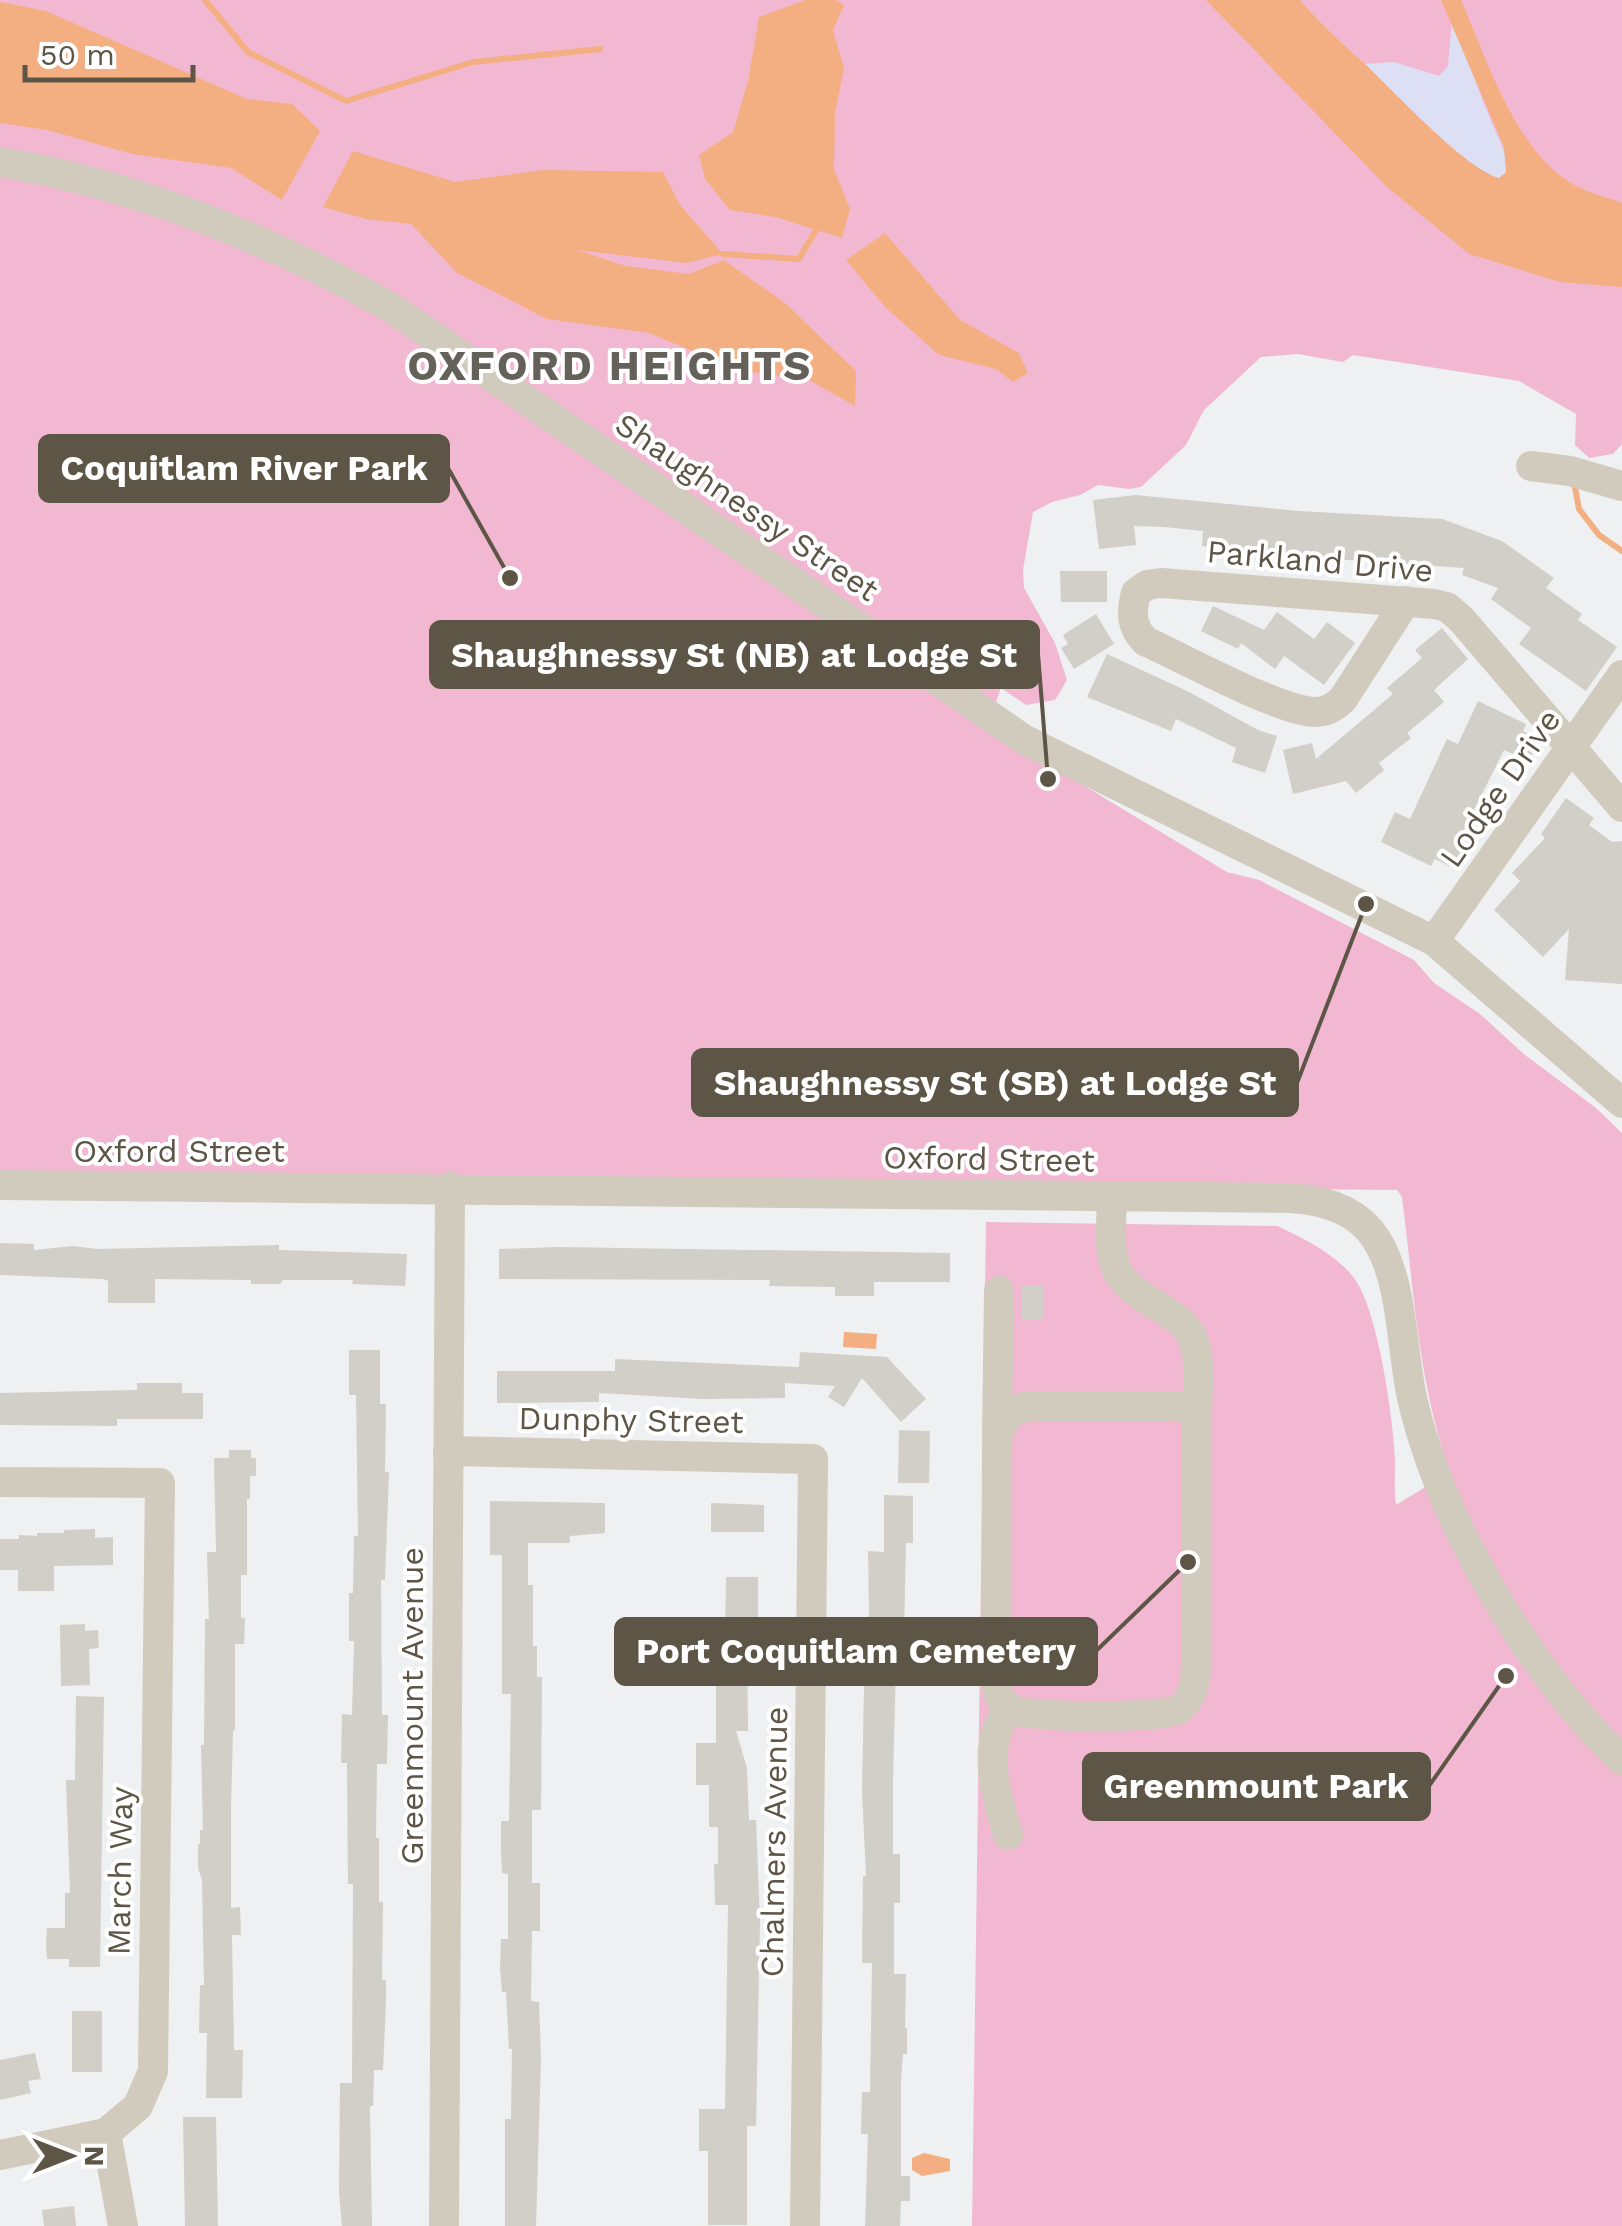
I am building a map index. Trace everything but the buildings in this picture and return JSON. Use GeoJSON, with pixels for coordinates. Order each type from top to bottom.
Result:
{"type":"FeatureCollection","features":[{"type":"Feature","properties":{"kind":"street","name":"Shaughnessy Street"},"geometry":{"type":"LineString","coordinates":[[0,162],[102,185],[177,208],[289,252],[390,307],[1024,740],[1434,941],[1622,1103]]}},
{"type":"Feature","properties":{"kind":"street"},"geometry":{"type":"LineString","coordinates":[[1530,466],[1570,471],[1622,486]]}},
{"type":"Feature","properties":{"kind":"street","name":"Parkland Drive"},"geometry":{"type":"LineString","coordinates":[[1406,601],[1344,699],[1327,711],[1292,708],[1145,641],[1136,632],[1132,618],[1136,593],[1161,582],[1406,601],[1434,604],[1454,612],[1622,807]]}},
{"type":"Feature","properties":{"kind":"street","name":"Lodge Drive"},"geometry":{"type":"LineString","coordinates":[[1434,941],[1622,675]]}},
{"type":"Feature","properties":{"kind":"street","name":"Oxford Street"},"geometry":{"type":"LineString","coordinates":[[0,1185],[1302,1199],[1344,1209],[1366,1226],[1388,1262],[1417,1417],[1431,1462],[1460,1526],[1542,1670],[1575,1713],[1622,1760]]}},
{"type":"Feature","properties":{"kind":"street","name":"Greenmount Avenue"},"geometry":{"type":"LineString","coordinates":[[444,2226],[450,1187]]}},
{"type":"Feature","properties":{"kind":"street"},"geometry":{"type":"LineString","coordinates":[[999,1291],[996,1682],[1002,1702],[1009,1708],[1035,1714],[1166,1715],[1188,1700],[1196,1668],[1196,1350],[1182,1323],[1134,1292],[1116,1265],[1112,1196]]}},
{"type":"Feature","properties":{"kind":"street"},"geometry":{"type":"LineString","coordinates":[[997,1444],[1006,1417],[1028,1406],[1196,1407]]}},
{"type":"Feature","properties":{"kind":"street","name":"Dunphy Street"},"geometry":{"type":"LineString","coordinates":[[448,1452],[813,1459]]}},
{"type":"Feature","properties":{"kind":"street","name":"Chalmers Avenue"},"geometry":{"type":"LineString","coordinates":[[806,2226],[813,1459]]}},
{"type":"Feature","properties":{"kind":"street","name":"March Way"},"geometry":{"type":"LineString","coordinates":[[0,1482],[160,1483],[152,2071],[138,2106],[106,2133]]}},
{"type":"Feature","properties":{"kind":"street"},"geometry":{"type":"LineString","coordinates":[[1008,1835],[993,1762],[995,1730],[1009,1708]]}},
{"type":"Feature","properties":{"kind":"street"},"geometry":{"type":"LineString","coordinates":[[0,2155],[106,2133],[123,2226]]}},
{"type":"Feature","properties":{"kind":"shaded area"},"geometry":{"type":"Polygon","coordinates":[[[0,0],[1622,0],[1622,444],[1613,454],[1589,458],[1575,445],[1576,414],[1519,381],[1353,355],[1343,362],[1298,354],[1261,357],[1204,410],[1186,445],[1141,487],[1098,485],[1033,512],[1023,570],[1024,588],[1055,643],[1067,680],[1055,700],[1026,705],[1001,688],[987,727],[1227,872],[1259,880],[1414,960],[1434,983],[1480,1014],[1622,1133],[1622,2226],[972,2226],[986,1222],[1277,1226],[1329,1255],[1347,1270],[1363,1293],[1377,1338],[1391,1417],[1396,1505],[1450,1472],[1424,1370],[1402,1197],[1397,1190],[0,1177],[0,0]]]}},
{"type":"Feature","properties":{"kind":"shaded area"},"geometry":{"type":"Polygon","coordinates":[[[805,0],[836,0],[844,5],[833,30],[844,68],[835,113],[834,169],[850,209],[842,238],[775,217],[730,210],[705,179],[699,155],[733,132],[748,81],[759,17],[805,0]]]}},
{"type":"Feature","properties":{"kind":"shaded area"},"geometry":{"type":"Polygon","coordinates":[[[1206,0],[1300,0],[1450,146],[1499,178],[1506,172],[1504,147],[1441,0],[1461,0],[1504,100],[1534,148],[1571,183],[1622,203],[1622,287],[1560,282],[1469,254],[1386,186],[1206,0]]]}},
{"type":"Feature","properties":{"kind":"shaded area"},"geometry":{"type":"Polygon","coordinates":[[[0,2],[46,11],[247,99],[292,104],[320,131],[282,200],[231,168],[132,154],[47,130],[0,123],[0,2]]]}},
{"type":"Feature","properties":{"kind":"shaded area"},"geometry":{"type":"Polygon","coordinates":[[[353,151],[455,182],[543,170],[663,172],[680,205],[723,254],[686,263],[577,250],[626,266],[689,274],[724,260],[785,303],[856,371],[855,406],[809,380],[738,370],[649,333],[547,319],[457,273],[411,224],[366,219],[323,207],[353,151]]]}},
{"type":"Feature","properties":{"kind":"shaded area"},"geometry":{"type":"Polygon","coordinates":[[[885,233],[960,320],[1019,353],[1028,373],[1013,382],[996,369],[939,355],[886,308],[846,260],[885,233]]]}},
{"type":"Feature","properties":{"kind":"shaded area"},"geometry":{"type":"Polygon","coordinates":[[[844,1332],[877,1334],[876,1349],[843,1347],[844,1332]]]}},
{"type":"Feature","properties":{"kind":"shaded area"},"geometry":{"type":"Polygon","coordinates":[[[924,2153],[950,2159],[950,2171],[922,2176],[912,2170],[912,2158],[924,2153]]]}},
{"type":"Feature","properties":{"kind":"sand"},"geometry":{"type":"Polygon","coordinates":[[[1452,19],[1504,151],[1506,172],[1499,179],[1449,145],[1365,64],[1394,62],[1439,76],[1448,66],[1452,19]]]}},
{"type":"Feature","properties":{"kind":"waterway"},"geometry":{"type":"LineString","coordinates":[[205,0],[248,52],[346,101],[473,62],[600,49]]}},
{"type":"Feature","properties":{"kind":"waterway"},"geometry":{"type":"LineString","coordinates":[[723,254],[799,259],[816,230]]}},
{"type":"Feature","properties":{"kind":"waterway"},"geometry":{"type":"LineString","coordinates":[[1574,482],[1579,509],[1599,535],[1622,551]]}},
{"type":"Feature","properties":{"kind":"place","name":"Coquitlam River Park"},"geometry":{"type":"Point","coordinates":[510,578]}},
{"type":"Feature","properties":{"kind":"place","name":"Shaughnessy St (NB) at Lodge St"},"geometry":{"type":"Point","coordinates":[1048,779]}},
{"type":"Feature","properties":{"kind":"place","name":"Shaughnessy St (SB) at Lodge St"},"geometry":{"type":"Point","coordinates":[1366,904]}},
{"type":"Feature","properties":{"kind":"place","name":"Port Coquitlam Cemetery"},"geometry":{"type":"Point","coordinates":[1188,1562]}},
{"type":"Feature","properties":{"kind":"place","name":"Greenmount Park"},"geometry":{"type":"Point","coordinates":[1506,1676]}},
{"type":"Feature","properties":{"kind":"district","name":"OXFORD HEIGHTS"},"geometry":{"type":"Point","coordinates":[610,365]}}]}
